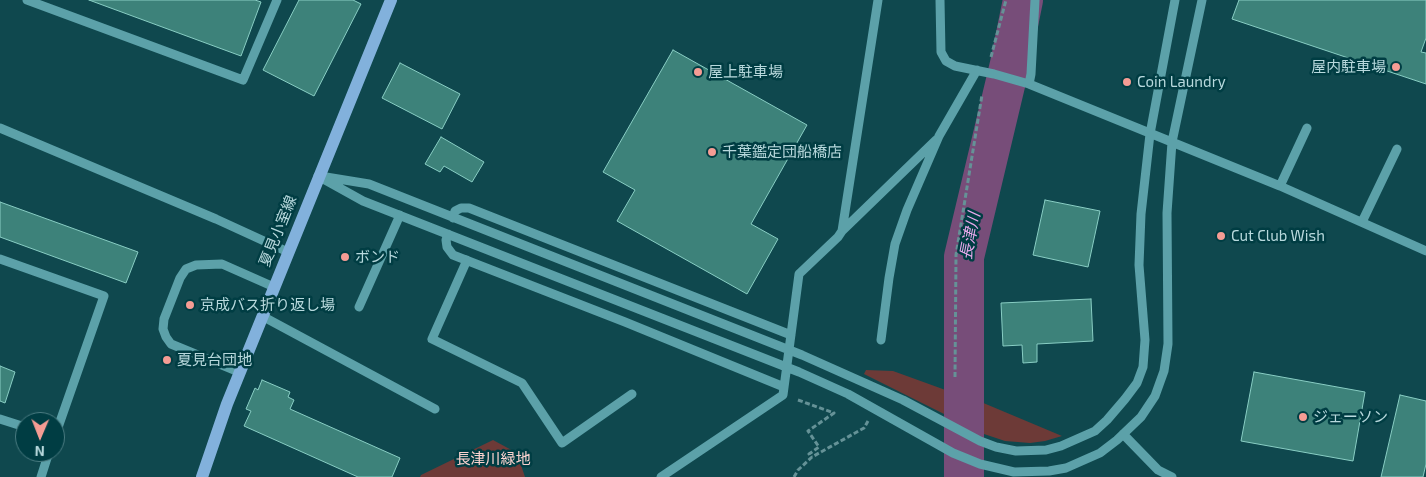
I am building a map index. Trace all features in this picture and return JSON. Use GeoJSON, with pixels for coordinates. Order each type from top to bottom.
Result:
{"type":"FeatureCollection","features":[{"type":"Feature","properties":{"kind":"main road","name":"夏見小室線"},"geometry":{"type":"LineString","coordinates":[[202,477],[239,372],[391,0]]}},
{"type":"Feature","properties":{"kind":"street"},"geometry":{"type":"LineString","coordinates":[[27,0],[243,80],[277,0]]}},
{"type":"Feature","properties":{"kind":"street"},"geometry":{"type":"LineString","coordinates":[[842,231],[878,0]]}},
{"type":"Feature","properties":{"kind":"street"},"geometry":{"type":"LineString","coordinates":[[940,0],[941,52],[946,61],[955,66],[1019,80],[1280,186],[1426,251]]}},
{"type":"Feature","properties":{"kind":"street"},"geometry":{"type":"LineString","coordinates":[[1029,84],[1032,74],[1035,0]]}},
{"type":"Feature","properties":{"kind":"street"},"geometry":{"type":"LineString","coordinates":[[318,176],[368,184],[802,355],[904,400],[980,441],[996,447],[1016,450],[1046,450],[1062,446],[1095,431],[1107,420],[1137,383],[1143,367],[1145,340],[1139,265],[1141,214],[1150,134],[1175,0]]}},
{"type":"Feature","properties":{"kind":"street"},"geometry":{"type":"LineString","coordinates":[[318,176],[363,201],[799,372],[848,394],[953,453],[980,464],[1014,472],[1049,471],[1066,468],[1100,453],[1123,434],[1141,416],[1155,396],[1164,371],[1168,344],[1167,213],[1172,142],[1202,0]]}},
{"type":"Feature","properties":{"kind":"street"},"geometry":{"type":"LineString","coordinates":[[661,477],[784,388],[799,274],[940,136],[986,72]]}},
{"type":"Feature","properties":{"kind":"street"},"geometry":{"type":"LineString","coordinates":[[0,128],[288,252]]}},
{"type":"Feature","properties":{"kind":"street"},"geometry":{"type":"LineString","coordinates":[[1280,186],[1307,128]]}},
{"type":"Feature","properties":{"kind":"street"},"geometry":{"type":"LineString","coordinates":[[882,340],[895,244],[906,210],[940,136]]}},
{"type":"Feature","properties":{"kind":"street"},"geometry":{"type":"LineString","coordinates":[[1362,222],[1397,149]]}},
{"type":"Feature","properties":{"kind":"street"},"geometry":{"type":"LineString","coordinates":[[453,218],[455,211],[461,208],[469,208],[791,339]]}},
{"type":"Feature","properties":{"kind":"street"},"geometry":{"type":"LineString","coordinates":[[359,307],[400,215]]}},
{"type":"Feature","properties":{"kind":"street"},"geometry":{"type":"LineString","coordinates":[[448,234],[446,247],[453,254],[784,388]]}},
{"type":"Feature","properties":{"kind":"street"},"geometry":{"type":"LineString","coordinates":[[0,259],[104,296],[63,412]]}},
{"type":"Feature","properties":{"kind":"street"},"geometry":{"type":"LineString","coordinates":[[467,260],[432,339],[522,383],[562,443],[632,394]]}},
{"type":"Feature","properties":{"kind":"street"},"geometry":{"type":"LineString","coordinates":[[239,372],[171,344],[166,337],[163,329],[164,318],[180,278],[186,268],[196,265],[222,264],[274,287]]}},
{"type":"Feature","properties":{"kind":"street"},"geometry":{"type":"LineString","coordinates":[[262,316],[436,409]]}},
{"type":"Feature","properties":{"kind":"street"},"geometry":{"type":"LineString","coordinates":[[0,419],[15,424]]}},
{"type":"Feature","properties":{"kind":"street"},"geometry":{"type":"LineString","coordinates":[[1123,434],[1158,470],[1172,477]]}},
{"type":"Feature","properties":{"kind":"street"},"geometry":{"type":"LineString","coordinates":[[41,477],[46,462]]}},
{"type":"Feature","properties":{"kind":"path"},"geometry":{"type":"LineString","coordinates":[[955,378],[956,256],[982,88],[1006,0]]}},
{"type":"Feature","properties":{"kind":"path"},"geometry":{"type":"LineString","coordinates":[[784,388],[834,413],[808,431],[819,447],[809,454],[812,457]]}},
{"type":"Feature","properties":{"kind":"path"},"geometry":{"type":"LineString","coordinates":[[794,477],[798,470],[812,457],[864,428],[875,408]]}},
{"type":"Feature","properties":{"kind":"green space"},"geometry":{"type":"Polygon","coordinates":[[[866,370],[893,371],[951,392],[950,417],[864,374],[866,370]]]}},
{"type":"Feature","properties":{"kind":"green space"},"geometry":{"type":"Polygon","coordinates":[[[954,392],[979,401],[977,432],[953,419],[954,392]]]}},
{"type":"Feature","properties":{"kind":"green space"},"geometry":{"type":"Polygon","coordinates":[[[981,402],[1062,436],[1030,443],[1005,441],[981,433],[981,402]]]}},
{"type":"Feature","properties":{"kind":"green space","name":"長津川緑地"},"geometry":{"type":"Polygon","coordinates":[[[493,440],[517,453],[525,477],[420,477],[421,475],[493,440]]]}},
{"type":"Feature","properties":{"kind":"building"},"geometry":{"type":"Polygon","coordinates":[[[89,0],[255,0],[261,2],[241,56],[89,0]]]}},
{"type":"Feature","properties":{"kind":"building"},"geometry":{"type":"Polygon","coordinates":[[[299,0],[353,0],[361,4],[314,96],[263,70],[299,0]]]}},
{"type":"Feature","properties":{"kind":"building"},"geometry":{"type":"Polygon","coordinates":[[[1239,0],[1426,0],[1426,38],[1421,52],[1426,53],[1426,84],[1232,19],[1239,0]]]}},
{"type":"Feature","properties":{"kind":"building"},"geometry":{"type":"Polygon","coordinates":[[[673,50],[807,125],[751,224],[778,239],[747,294],[617,221],[635,190],[603,172],[673,50]]]}},
{"type":"Feature","properties":{"kind":"building"},"geometry":{"type":"Polygon","coordinates":[[[400,63],[460,94],[442,129],[382,98],[400,63]]]}},
{"type":"Feature","properties":{"kind":"building"},"geometry":{"type":"Polygon","coordinates":[[[441,137],[484,162],[472,182],[444,166],[440,172],[425,164],[441,137]]]}},
{"type":"Feature","properties":{"kind":"building"},"geometry":{"type":"Polygon","coordinates":[[[1045,200],[1100,211],[1088,267],[1033,255],[1045,200]]]}},
{"type":"Feature","properties":{"kind":"building"},"geometry":{"type":"Polygon","coordinates":[[[0,202],[138,252],[126,283],[0,237],[0,202]]]}},
{"type":"Feature","properties":{"kind":"building"},"geometry":{"type":"Polygon","coordinates":[[[1091,299],[1093,341],[1037,344],[1037,362],[1023,363],[1022,345],[1003,346],[1001,303],[1091,299]]]}},
{"type":"Feature","properties":{"kind":"building"},"geometry":{"type":"Polygon","coordinates":[[[0,366],[15,372],[5,403],[0,401],[0,366]]]}},
{"type":"Feature","properties":{"kind":"building","name":"ジェーソン"},"geometry":{"type":"Polygon","coordinates":[[[1254,372],[1365,392],[1353,461],[1241,441],[1254,372]]]}},
{"type":"Feature","properties":{"kind":"building"},"geometry":{"type":"Polygon","coordinates":[[[262,380],[290,392],[288,397],[294,400],[290,409],[400,458],[392,477],[358,477],[244,426],[251,411],[246,409],[255,388],[258,390],[262,380]]]}},
{"type":"Feature","properties":{"kind":"building"},"geometry":{"type":"Polygon","coordinates":[[[1400,395],[1426,401],[1426,464],[1423,477],[1381,477],[1400,395]]]}},
{"type":"Feature","properties":{"kind":"waterway","name":"長津川"},"geometry":{"type":"LineString","coordinates":[[964,477],[964,257],[1010,64],[1023,0]]}},
{"type":"Feature","properties":{"kind":"place","name":"屋内駐車場"},"geometry":{"type":"Point","coordinates":[1396,67]}},
{"type":"Feature","properties":{"kind":"place","name":"屋上駐車場"},"geometry":{"type":"Point","coordinates":[698,72]}},
{"type":"Feature","properties":{"kind":"place","name":"Coin Laundry"},"geometry":{"type":"Point","coordinates":[1127,82]}},
{"type":"Feature","properties":{"kind":"place","name":"千葉鑑定団船橋店"},"geometry":{"type":"Point","coordinates":[712,152]}},
{"type":"Feature","properties":{"kind":"place","name":"Cut Club Wish"},"geometry":{"type":"Point","coordinates":[1221,236]}},
{"type":"Feature","properties":{"kind":"place","name":"ボンド"},"geometry":{"type":"Point","coordinates":[345,257]}},
{"type":"Feature","properties":{"kind":"place","name":"京成バス折り返し場"},"geometry":{"type":"Point","coordinates":[190,305]}},
{"type":"Feature","properties":{"kind":"place","name":"夏見台団地"},"geometry":{"type":"Point","coordinates":[167,360]}},
{"type":"Feature","properties":{"kind":"place","name":"ジェーソン"},"geometry":{"type":"Point","coordinates":[1303,417]}}]}
